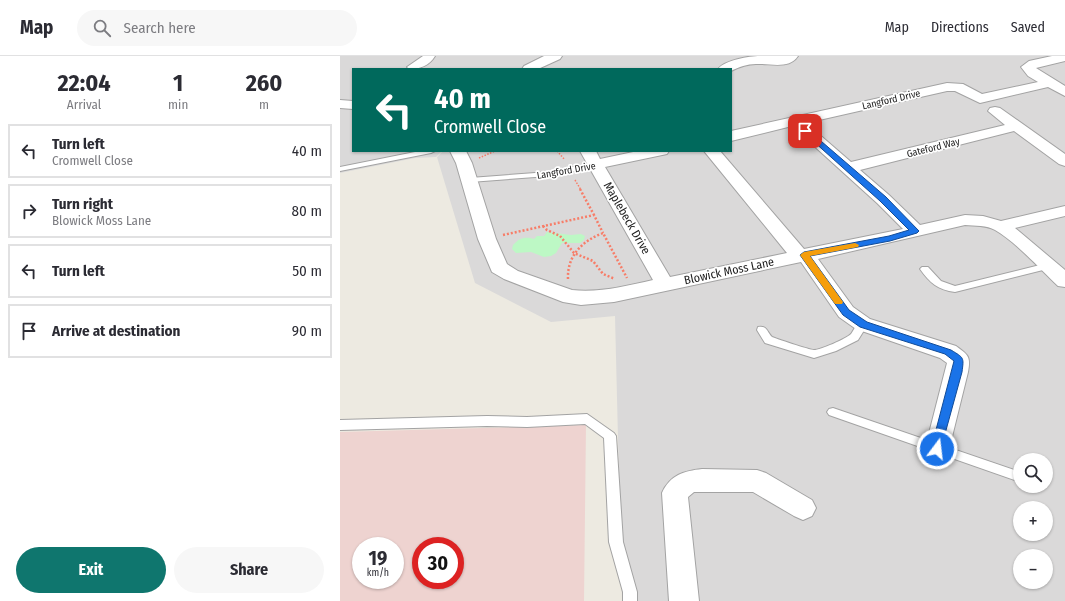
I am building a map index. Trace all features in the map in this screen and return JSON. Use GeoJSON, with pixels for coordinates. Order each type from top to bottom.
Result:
{"type":"FeatureCollection","features":[{"type":"Feature","properties":{"kind":"street"},"geometry":{"type":"LineString","coordinates":[[414,68],[429,56]]}},
{"type":"Feature","properties":{"kind":"street"},"geometry":{"type":"LineString","coordinates":[[527,56],[543,60]]}},
{"type":"Feature","properties":{"kind":"street"},"geometry":{"type":"LineString","coordinates":[[531,68],[543,60],[556,56]]}},
{"type":"Feature","properties":{"kind":"street"},"geometry":{"type":"LineString","coordinates":[[727,68],[735,64],[755,60],[783,61],[792,56]]}},
{"type":"Feature","properties":{"kind":"street"},"geometry":{"type":"LineString","coordinates":[[1065,57],[1034,64],[1028,67],[1049,83],[1065,92]]}},
{"type":"Feature","properties":{"kind":"street","name":"Langford Drive"},"geometry":{"type":"LineString","coordinates":[[732,136],[952,86],[958,87],[980,99],[1049,83]]}},
{"type":"Feature","properties":{"kind":"street"},"geometry":{"type":"LineString","coordinates":[[340,104],[352,105]]}},
{"type":"Feature","properties":{"kind":"street"},"geometry":{"type":"LineString","coordinates":[[995,111],[1065,161]]}},
{"type":"Feature","properties":{"kind":"street"},"geometry":{"type":"LineString","coordinates":[[794,122],[883,199],[915,231]]}},
{"type":"Feature","properties":{"kind":"street","name":"Gateford Way"},"geometry":{"type":"LineString","coordinates":[[847,168],[1018,126]]}},
{"type":"Feature","properties":{"kind":"street","name":"Blowick Moss Lane"},"geometry":{"type":"LineString","coordinates":[[458,152],[470,180],[487,239],[499,268],[511,276],[570,297],[581,298],[614,295],[890,238],[965,220],[983,221],[1001,226],[1065,281]]}},
{"type":"Feature","properties":{"kind":"street","name":"Langford Drive"},"geometry":{"type":"LineString","coordinates":[[592,158],[651,152]]}},
{"type":"Feature","properties":{"kind":"street"},"geometry":{"type":"LineString","coordinates":[[713,152],[802,256],[846,312],[864,324],[948,352],[959,360],[958,372],[937,449]]}},
{"type":"Feature","properties":{"kind":"street","name":"Maplebeck Drive"},"geometry":{"type":"LineString","coordinates":[[592,158],[665,285]]}},
{"type":"Feature","properties":{"kind":"street"},"geometry":{"type":"LineString","coordinates":[[1001,226],[1065,212]]}},
{"type":"Feature","properties":{"kind":"street"},"geometry":{"type":"LineString","coordinates":[[684,601],[675,493],[687,482],[702,480],[757,482],[803,508]]}},
{"type":"Feature","properties":{"kind":"lane"},"geometry":{"type":"LineString","coordinates":[[340,169],[426,152]]}},
{"type":"Feature","properties":{"kind":"lane","name":"Langford Drive"},"geometry":{"type":"LineString","coordinates":[[470,180],[549,174],[571,170],[592,158]]}},
{"type":"Feature","properties":{"kind":"lane"},"geometry":{"type":"LineString","coordinates":[[925,269],[934,280],[943,287],[955,289],[1048,266]]}},
{"type":"Feature","properties":{"kind":"lane"},"geometry":{"type":"LineString","coordinates":[[762,330],[769,340],[814,354],[832,348],[854,337],[864,324]]}},
{"type":"Feature","properties":{"kind":"lane"},"geometry":{"type":"LineString","coordinates":[[833,412],[1013,475]]}},
{"type":"Feature","properties":{"kind":"lane"},"geometry":{"type":"LineString","coordinates":[[340,425],[486,421],[527,422],[587,419],[610,436],[616,542],[630,592],[630,601]]}},
{"type":"Feature","properties":{"kind":"path"},"geometry":{"type":"LineString","coordinates":[[558,152],[564,158],[571,170],[628,281],[622,282]]}},
{"type":"Feature","properties":{"kind":"path"},"geometry":{"type":"LineString","coordinates":[[487,239],[594,216]]}},
{"type":"Feature","properties":{"kind":"path"},"geometry":{"type":"LineString","coordinates":[[543,226],[547,230],[560,236],[574,253],[593,261],[603,274],[616,279]]}},
{"type":"Feature","properties":{"kind":"path"},"geometry":{"type":"LineString","coordinates":[[570,297],[567,274],[574,253],[585,243],[603,233]]}},
{"type":"Feature","properties":{"kind":"shaded area"},"geometry":{"type":"Polygon","coordinates":[[[340,56],[1065,56],[1065,601],[622,601],[615,316],[551,322],[475,283],[437,157],[442,152],[732,152],[732,68],[352,68],[352,152],[441,152],[436,157],[415,158],[340,173],[340,56]]]}},
{"type":"Feature","properties":{"kind":"shaded area"},"geometry":{"type":"Polygon","coordinates":[[[586,425],[584,601],[340,601],[340,432],[586,425]]]}},
{"type":"Feature","properties":{"kind":"green space"},"geometry":{"type":"Polygon","coordinates":[[[547,232],[571,235],[581,234],[585,236],[584,240],[580,243],[562,243],[556,253],[551,256],[544,257],[531,252],[516,253],[512,249],[513,245],[520,239],[534,239],[537,236],[544,236],[547,232]]]}},
{"type":"Feature","properties":{"kind":"slow traffic"},"geometry":{"type":"LineString","coordinates":[[839,302],[804,255],[855,245]]}},
{"type":"Feature","properties":{"kind":"route"},"geometry":{"type":"LineString","coordinates":[[805,131],[883,199],[915,231],[890,238],[804,255],[846,312],[864,324],[948,352],[959,360],[958,372],[937,449]]}}]}
